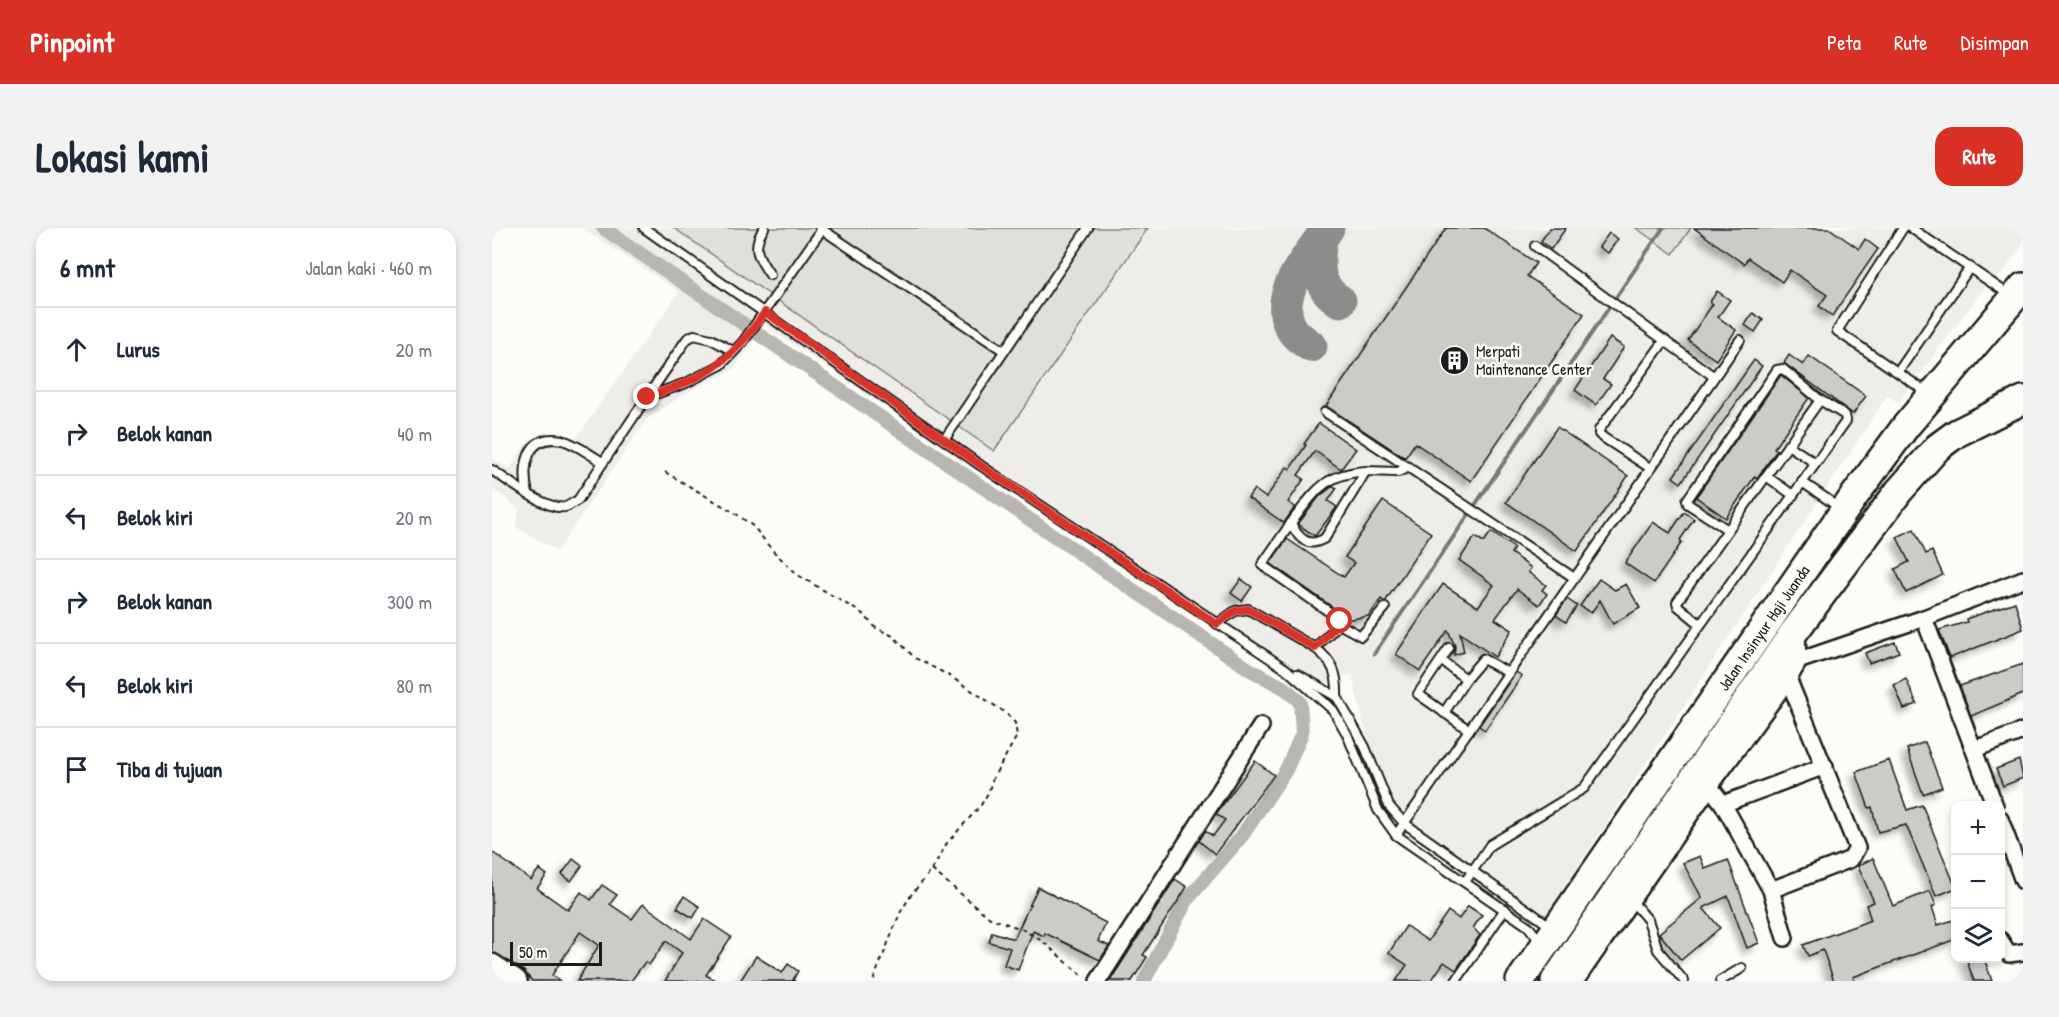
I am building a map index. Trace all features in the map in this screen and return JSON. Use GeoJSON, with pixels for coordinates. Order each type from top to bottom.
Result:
{"type":"FeatureCollection","features":[{"type":"Feature","properties":{"kind":"highway","name":"Jalan Insinyur Haji Juanda"},"geometry":{"type":"LineString","coordinates":[[1520,981],[1844,511],[1900,434],[2019,292]]}},
{"type":"Feature","properties":{"kind":"highway","name":"Jalan Insinyur Haji Juanda"},"geometry":{"type":"LineString","coordinates":[[1555,981],[1624,892],[1794,632],[1899,491],[1938,447],[1957,433],[2023,400]]}},
{"type":"Feature","properties":{"kind":"highway"},"geometry":{"type":"LineString","coordinates":[[1733,673],[1756,688]]}},
{"type":"Feature","properties":{"kind":"street"},"geometry":{"type":"LineString","coordinates":[[1771,890],[1851,859],[1856,852],[1791,669],[2023,579]]}},
{"type":"Feature","properties":{"kind":"street"},"geometry":{"type":"LineString","coordinates":[[1924,618],[1993,801]]}},
{"type":"Feature","properties":{"kind":"street","name":"Jalan Insinyur Haji Juanda"},"geometry":{"type":"LineString","coordinates":[[1572,981],[1624,892],[1708,784],[1791,669],[1794,632]]}},
{"type":"Feature","properties":{"kind":"street"},"geometry":{"type":"LineString","coordinates":[[1098,981],[1261,726]]}},
{"type":"Feature","properties":{"kind":"street"},"geometry":{"type":"LineString","coordinates":[[1975,750],[2023,730]]}},
{"type":"Feature","properties":{"kind":"street"},"geometry":{"type":"LineString","coordinates":[[1723,804],[1825,766]]}},
{"type":"Feature","properties":{"kind":"street"},"geometry":{"type":"LineString","coordinates":[[1708,784],[1723,804],[1771,890],[1785,938]]}},
{"type":"Feature","properties":{"kind":"street"},"geometry":{"type":"LineString","coordinates":[[2005,830],[2023,878]]}},
{"type":"Feature","properties":{"kind":"street"},"geometry":{"type":"LineString","coordinates":[[2005,947],[2009,954],[2023,952]]}},
{"type":"Feature","properties":{"kind":"street"},"geometry":{"type":"LineString","coordinates":[[492,965],[516,981]]}},
{"type":"Feature","properties":{"kind":"lane"},"geometry":{"type":"LineString","coordinates":[[644,228],[944,440],[1217,624],[1286,669],[1337,697]]}},
{"type":"Feature","properties":{"kind":"lane"},"geometry":{"type":"LineString","coordinates":[[764,228],[755,251],[770,275]]}},
{"type":"Feature","properties":{"kind":"lane"},"geometry":{"type":"LineString","coordinates":[[647,397],[686,383],[721,365],[743,342],[765,312],[821,228],[1004,351]]}},
{"type":"Feature","properties":{"kind":"lane"},"geometry":{"type":"LineString","coordinates":[[944,440],[1088,228]]}},
{"type":"Feature","properties":{"kind":"lane"},"geometry":{"type":"LineString","coordinates":[[1903,228],[1837,327],[1840,333],[1932,395]]}},
{"type":"Feature","properties":{"kind":"lane"},"geometry":{"type":"LineString","coordinates":[[1911,228],[1970,267],[2019,292]]}},
{"type":"Feature","properties":{"kind":"lane"},"geometry":{"type":"LineString","coordinates":[[1535,246],[1713,376]]}},
{"type":"Feature","properties":{"kind":"lane"},"geometry":{"type":"LineString","coordinates":[[1898,372],[1970,267]]}},
{"type":"Feature","properties":{"kind":"lane"},"geometry":{"type":"LineString","coordinates":[[492,470],[528,494],[556,506],[566,507],[578,500],[687,339],[694,335],[711,339],[733,351]]}},
{"type":"Feature","properties":{"kind":"lane"},"geometry":{"type":"LineString","coordinates":[[1650,468],[1599,434],[1599,430],[1665,340]]}},
{"type":"Feature","properties":{"kind":"lane"},"geometry":{"type":"LineString","coordinates":[[1396,835],[1573,577],[1740,340]]}},
{"type":"Feature","properties":{"kind":"lane"},"geometry":{"type":"LineString","coordinates":[[1465,882],[1488,848],[1584,788],[1847,418],[1820,400],[1782,369],[1777,370],[1687,500],[1688,504],[1728,530]]}},
{"type":"Feature","properties":{"kind":"lane"},"geometry":{"type":"LineString","coordinates":[[1700,624],[1678,606],[1677,602],[1820,400]]}},
{"type":"Feature","properties":{"kind":"lane"},"geometry":{"type":"LineString","coordinates":[[1325,412],[1573,577]]}},
{"type":"Feature","properties":{"kind":"lane"},"geometry":{"type":"LineString","coordinates":[[528,494],[524,466],[529,453],[539,443],[550,439],[562,440],[603,462]]}},
{"type":"Feature","properties":{"kind":"lane"},"geometry":{"type":"LineString","coordinates":[[1788,445],[1815,463]]}},
{"type":"Feature","properties":{"kind":"lane"},"geometry":{"type":"LineString","coordinates":[[1339,624],[1338,618],[1262,565],[1291,523],[1325,482],[1349,472],[1398,472],[1409,467]]}},
{"type":"Feature","properties":{"kind":"lane"},"geometry":{"type":"LineString","coordinates":[[1291,523],[1296,534],[1309,543],[1316,543],[1325,538],[1366,471]]}},
{"type":"Feature","properties":{"kind":"lane"},"geometry":{"type":"LineString","coordinates":[[1766,476],[1793,495]]}},
{"type":"Feature","properties":{"kind":"lane"},"geometry":{"type":"LineString","coordinates":[[1802,482],[1844,511]]}},
{"type":"Feature","properties":{"kind":"lane"},"geometry":{"type":"LineString","coordinates":[[1339,624],[1361,636],[1385,608]]}},
{"type":"Feature","properties":{"kind":"lane"},"geometry":{"type":"LineString","coordinates":[[1217,624],[1235,611],[1248,609],[1325,655],[1335,671],[1337,697],[1365,747],[1389,806],[1404,823],[1474,868],[1557,930]]}},
{"type":"Feature","properties":{"kind":"lane"},"geometry":{"type":"LineString","coordinates":[[1315,648],[1339,624]]}},
{"type":"Feature","properties":{"kind":"lane"},"geometry":{"type":"LineString","coordinates":[[1449,648],[1418,694],[1469,730]]}},
{"type":"Feature","properties":{"kind":"lane"},"geometry":{"type":"LineString","coordinates":[[1444,713],[1466,679],[1483,659],[1509,673]]}},
{"type":"Feature","properties":{"kind":"lane"},"geometry":{"type":"LineString","coordinates":[[1442,661],[1466,679]]}},
{"type":"Feature","properties":{"kind":"lane"},"geometry":{"type":"LineString","coordinates":[[1286,669],[1333,710],[1347,734],[1378,810],[1396,835],[1505,909],[1533,931],[1536,936],[1537,955]]}},
{"type":"Feature","properties":{"kind":"lane"},"geometry":{"type":"LineString","coordinates":[[1624,892],[1648,920],[1658,950],[1684,981]]}},
{"type":"Feature","properties":{"kind":"lane"},"geometry":{"type":"LineString","coordinates":[[1456,981],[1505,909]]}},
{"type":"Feature","properties":{"kind":"lane"},"geometry":{"type":"LineString","coordinates":[[1720,981],[1742,968]]}},
{"type":"Feature","properties":{"kind":"path"},"geometry":{"type":"LineString","coordinates":[[665,472],[735,513],[754,527],[772,550],[798,575],[863,614],[876,628],[893,636],[915,657],[948,675],[1006,713],[1014,723],[1017,731],[1013,747],[993,778],[981,805],[947,843],[932,870],[911,894],[900,913],[873,981]]}},
{"type":"Feature","properties":{"kind":"path"},"geometry":{"type":"LineString","coordinates":[[932,870],[990,918],[1022,929],[1042,941],[1089,981]]}},
{"type":"Feature","properties":{"kind":"shaded area"},"geometry":{"type":"Polygon","coordinates":[[[582,228],[2023,228],[2023,244],[1998,279],[1993,276],[1899,402],[1887,396],[1544,919],[1398,816],[1384,788],[1364,726],[1352,674],[1321,685],[984,459],[978,468],[765,326],[734,369],[687,392],[648,418],[557,551],[516,527],[519,509],[492,488],[492,458],[510,469],[523,447],[541,433],[558,433],[577,437],[679,292],[582,228]]]}},
{"type":"Feature","properties":{"kind":"shaded area"},"geometry":{"type":"Polygon","coordinates":[[[674,228],[1148,228],[994,451],[674,228]]]}},
{"type":"Feature","properties":{"kind":"shaded area"},"geometry":{"type":"Polygon","coordinates":[[[1636,228],[1691,228],[1673,254],[1636,228]]]}},
{"type":"Feature","properties":{"kind":"building","name":"Merpati Maintenance Center"},"geometry":{"type":"Polygon","coordinates":[[[1446,228],[1484,228],[1536,263],[1527,276],[1584,314],[1471,481],[1415,443],[1405,458],[1326,406],[1446,228]]]}},
{"type":"Feature","properties":{"kind":"building"},"geometry":{"type":"Polygon","coordinates":[[[1550,228],[1566,228],[1551,249],[1541,241],[1550,228]]]}},
{"type":"Feature","properties":{"kind":"building"},"geometry":{"type":"Polygon","coordinates":[[[1694,228],[1829,228],[1859,249],[1865,239],[1878,249],[1832,316],[1819,306],[1827,295],[1790,270],[1782,282],[1748,258],[1744,264],[1694,228]]]}},
{"type":"Feature","properties":{"kind":"building"},"geometry":{"type":"Polygon","coordinates":[[[1609,233],[1618,239],[1608,253],[1599,247],[1609,233]]]}},
{"type":"Feature","properties":{"kind":"building"},"geometry":{"type":"Polygon","coordinates":[[[1717,291],[1730,300],[1718,317],[1736,330],[1716,360],[1688,340],[1713,304],[1710,302],[1717,291]]]}},
{"type":"Feature","properties":{"kind":"building"},"geometry":{"type":"Polygon","coordinates":[[[1753,313],[1763,320],[1755,332],[1745,325],[1753,313]]]}},
{"type":"Feature","properties":{"kind":"building"},"geometry":{"type":"Polygon","coordinates":[[[1610,338],[1624,347],[1603,379],[1611,384],[1596,405],[1575,390],[1610,338]]]}},
{"type":"Feature","properties":{"kind":"building"},"geometry":{"type":"Polygon","coordinates":[[[1789,355],[1803,365],[1809,356],[1866,396],[1853,414],[1784,363],[1789,355]]]}},
{"type":"Feature","properties":{"kind":"building"},"geometry":{"type":"Polygon","coordinates":[[[1754,360],[1762,366],[1681,483],[1673,477],[1754,360]]]}},
{"type":"Feature","properties":{"kind":"building"},"geometry":{"type":"Polygon","coordinates":[[[1781,375],[1809,398],[1774,448],[1777,450],[1757,478],[1755,476],[1726,518],[1696,497],[1781,375]]]}},
{"type":"Feature","properties":{"kind":"building"},"geometry":{"type":"Polygon","coordinates":[[[1319,423],[1356,449],[1341,469],[1315,451],[1298,475],[1304,479],[1288,502],[1295,507],[1284,523],[1248,498],[1254,489],[1266,498],[1287,467],[1290,469],[1319,423]]]}},
{"type":"Feature","properties":{"kind":"building"},"geometry":{"type":"Polygon","coordinates":[[[1557,427],[1628,476],[1577,551],[1506,502],[1557,427]]]}},
{"type":"Feature","properties":{"kind":"building"},"geometry":{"type":"Polygon","coordinates":[[[1333,486],[1337,488],[1328,501],[1337,507],[1315,536],[1298,524],[1319,497],[1333,486]]]}},
{"type":"Feature","properties":{"kind":"building"},"geometry":{"type":"Polygon","coordinates":[[[1383,501],[1431,533],[1385,602],[1381,599],[1369,616],[1345,620],[1341,613],[1270,563],[1287,539],[1344,577],[1354,563],[1345,557],[1383,501]]]}},
{"type":"Feature","properties":{"kind":"building"},"geometry":{"type":"Polygon","coordinates":[[[1684,512],[1694,519],[1680,540],[1682,542],[1654,583],[1625,563],[1653,522],[1670,533],[1684,512]]]}},
{"type":"Feature","properties":{"kind":"building"},"geometry":{"type":"Polygon","coordinates":[[[1914,529],[1926,554],[1932,551],[1943,575],[1906,593],[1895,569],[1909,562],[1897,537],[1914,529]]]}},
{"type":"Feature","properties":{"kind":"building"},"geometry":{"type":"Polygon","coordinates":[[[1491,532],[1514,548],[1511,553],[1531,568],[1528,572],[1546,585],[1542,590],[1547,594],[1539,605],[1517,589],[1495,619],[1512,630],[1495,657],[1460,633],[1464,652],[1454,655],[1455,646],[1448,630],[1420,671],[1396,654],[1443,584],[1478,607],[1494,585],[1459,560],[1475,537],[1484,542],[1491,532]]]}},
{"type":"Feature","properties":{"kind":"building"},"geometry":{"type":"Polygon","coordinates":[[[1241,579],[1252,587],[1242,601],[1231,593],[1241,579]]]}},
{"type":"Feature","properties":{"kind":"building"},"geometry":{"type":"Polygon","coordinates":[[[1599,579],[1615,590],[1626,584],[1640,608],[1613,624],[1600,600],[1591,613],[1580,606],[1599,579]]]}},
{"type":"Feature","properties":{"kind":"building"},"geometry":{"type":"Polygon","coordinates":[[[1567,599],[1577,606],[1566,622],[1556,615],[1567,599]]]}},
{"type":"Feature","properties":{"kind":"building"},"geometry":{"type":"Polygon","coordinates":[[[2015,602],[2023,629],[1950,658],[1939,630],[1967,622],[1966,619],[2015,602]]]}},
{"type":"Feature","properties":{"kind":"building"},"geometry":{"type":"Polygon","coordinates":[[[1895,642],[1899,652],[1869,663],[1865,653],[1895,642]]]}},
{"type":"Feature","properties":{"kind":"building"},"geometry":{"type":"Polygon","coordinates":[[[2023,664],[2023,694],[1971,716],[1960,686],[2023,664]]]}},
{"type":"Feature","properties":{"kind":"building"},"geometry":{"type":"Polygon","coordinates":[[[1516,672],[1522,676],[1485,730],[1479,726],[1516,672]]]}},
{"type":"Feature","properties":{"kind":"building"},"geometry":{"type":"Polygon","coordinates":[[[1906,679],[1917,704],[1904,709],[1894,685],[1906,679]]]}},
{"type":"Feature","properties":{"kind":"building"},"geometry":{"type":"Polygon","coordinates":[[[1925,742],[1942,787],[1923,794],[1907,749],[1925,742]]]}},
{"type":"Feature","properties":{"kind":"building"},"geometry":{"type":"Polygon","coordinates":[[[1889,760],[1907,810],[1922,805],[1951,876],[1951,890],[1936,896],[1906,825],[1878,832],[1872,807],[1869,808],[1856,772],[1889,760]]]}},
{"type":"Feature","properties":{"kind":"building"},"geometry":{"type":"Polygon","coordinates":[[[2019,760],[2023,778],[2003,786],[1996,769],[2019,760]]]}},
{"type":"Feature","properties":{"kind":"building"},"geometry":{"type":"Polygon","coordinates":[[[1255,761],[1274,775],[1215,854],[1199,841],[1205,831],[1213,836],[1225,820],[1216,814],[1255,761]]]}},
{"type":"Feature","properties":{"kind":"building"},"geometry":{"type":"Polygon","coordinates":[[[492,852],[531,880],[539,869],[547,875],[537,888],[568,910],[581,892],[591,900],[602,885],[617,895],[610,904],[632,919],[643,904],[691,939],[704,919],[731,937],[706,975],[717,981],[665,981],[682,953],[666,941],[649,965],[645,962],[631,981],[577,981],[599,945],[580,932],[552,975],[560,981],[532,981],[523,970],[492,952],[492,852]]]}},
{"type":"Feature","properties":{"kind":"building"},"geometry":{"type":"Polygon","coordinates":[[[1700,856],[1705,869],[1728,860],[1759,943],[1747,948],[1728,896],[1703,908],[1720,928],[1681,960],[1659,933],[1702,898],[1683,863],[1700,856]]]}},
{"type":"Feature","properties":{"kind":"building"},"geometry":{"type":"Polygon","coordinates":[[[1873,858],[1893,906],[1930,891],[1936,905],[1932,907],[1938,925],[1951,921],[1951,941],[1853,977],[1855,981],[1834,981],[1823,950],[1808,956],[1803,945],[1871,920],[1866,905],[1874,902],[1858,866],[1873,858]]]}},
{"type":"Feature","properties":{"kind":"building"},"geometry":{"type":"Polygon","coordinates":[[[573,859],[582,866],[571,881],[562,874],[573,859]]]}},
{"type":"Feature","properties":{"kind":"building"},"geometry":{"type":"Polygon","coordinates":[[[1175,879],[1187,887],[1143,955],[1147,957],[1132,981],[1110,981],[1175,879]]]}},
{"type":"Feature","properties":{"kind":"building"},"geometry":{"type":"Polygon","coordinates":[[[1038,887],[1106,923],[1098,941],[1109,946],[1100,960],[1045,933],[1044,936],[1033,931],[1018,970],[1004,965],[1010,948],[989,942],[992,932],[1014,939],[1038,887]]]}},
{"type":"Feature","properties":{"kind":"building"},"geometry":{"type":"Polygon","coordinates":[[[684,896],[700,907],[693,918],[677,908],[684,896]]]}},
{"type":"Feature","properties":{"kind":"building"},"geometry":{"type":"Polygon","coordinates":[[[1468,906],[1482,915],[1473,928],[1480,935],[1456,970],[1444,962],[1431,981],[1396,981],[1407,965],[1389,953],[1406,926],[1428,941],[1448,911],[1459,919],[1468,906]]]}},
{"type":"Feature","properties":{"kind":"building"},"geometry":{"type":"Polygon","coordinates":[[[756,956],[782,973],[788,964],[798,971],[793,980],[795,981],[740,981],[756,956]]]}},
{"type":"Feature","properties":{"kind":"building"},"geometry":{"type":"Polygon","coordinates":[[[1968,963],[1986,963],[1992,981],[1974,981],[1968,963]]]}},
{"type":"Feature","properties":{"kind":"waterway"},"geometry":{"type":"LineString","coordinates":[[603,228],[1249,669],[1286,689],[1300,702],[1302,733],[1286,770],[1242,836],[1187,900],[1144,981]]}},
{"type":"Feature","properties":{"kind":"waterway"},"geometry":{"type":"LineString","coordinates":[[1374,654],[1663,228]]}},
{"type":"Feature","properties":{"kind":"taxiway"},"geometry":{"type":"LineString","coordinates":[[1311,346],[1293,331],[1287,318],[1286,304],[1295,277],[1328,228]]}},
{"type":"Feature","properties":{"kind":"taxiway"},"geometry":{"type":"LineString","coordinates":[[1321,239],[1319,266],[1322,282],[1326,289],[1340,301]]}},
{"type":"Feature","properties":{"kind":"place","name":"Merpati Maintenance Center"},"geometry":{"type":"Point","coordinates":[1455,360]}},
{"type":"Feature","properties":{"kind":"route"},"geometry":{"type":"LineString","coordinates":[[647,397],[686,383],[721,365],[743,342],[765,312],[980,465],[1217,624],[1235,611],[1248,609],[1315,648],[1340,621]]}}]}
